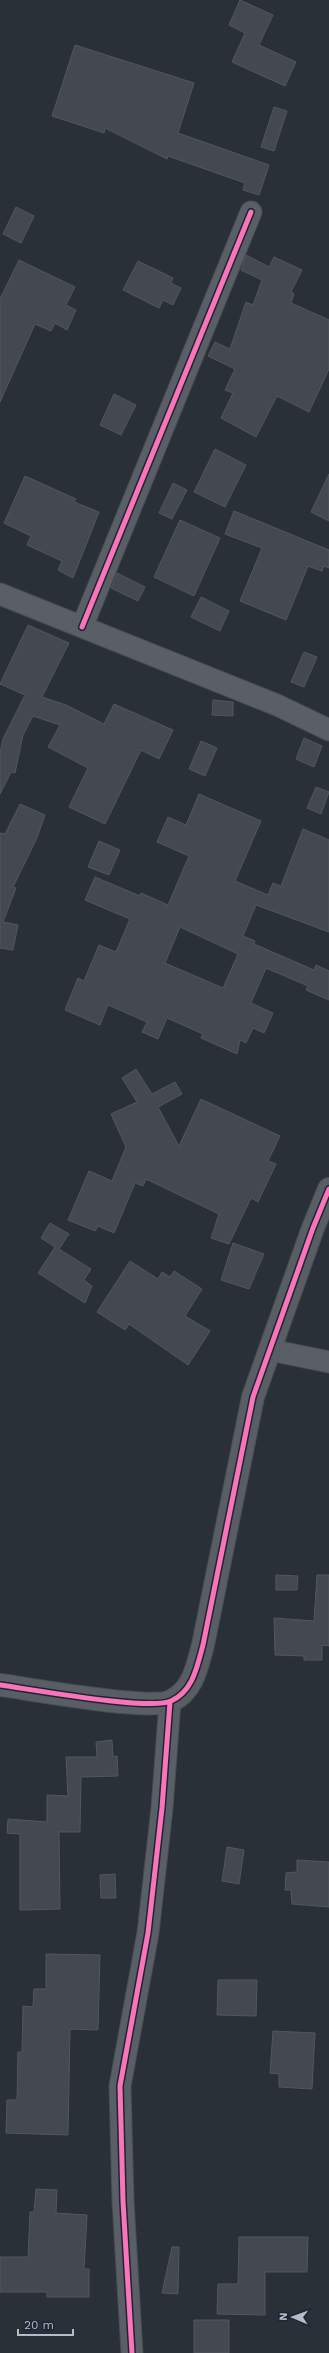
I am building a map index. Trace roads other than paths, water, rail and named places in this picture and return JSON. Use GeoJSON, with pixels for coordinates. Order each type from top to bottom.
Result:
{"type":"FeatureCollection","features":[{"type":"Feature","properties":{"kind":"street"},"geometry":{"type":"LineString","coordinates":[[82,627],[251,212]]}},
{"type":"Feature","properties":{"kind":"street"},"geometry":{"type":"LineString","coordinates":[[0,594],[277,705],[329,730]]}},
{"type":"Feature","properties":{"kind":"street"},"geometry":{"type":"LineString","coordinates":[[0,1685],[142,1705],[170,1702],[192,1683],[203,1645],[253,1398],[313,1228],[329,1189]]}},
{"type":"Feature","properties":{"kind":"street"},"geometry":{"type":"LineString","coordinates":[[270,1350],[329,1362]]}},
{"type":"Feature","properties":{"kind":"street"},"geometry":{"type":"LineString","coordinates":[[132,2353],[120,2086],[148,1933],[162,1808],[170,1702]]}}]}
